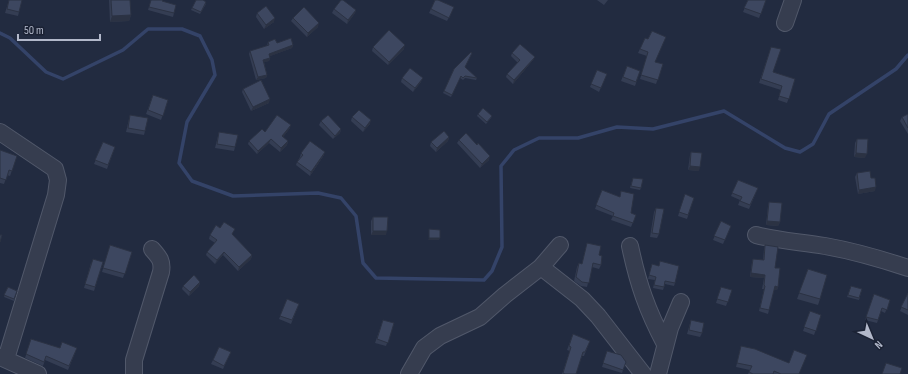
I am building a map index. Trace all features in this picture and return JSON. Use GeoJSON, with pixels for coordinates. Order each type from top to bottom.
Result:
{"type":"FeatureCollection","features":[{"type":"Feature","properties":{"kind":"street"},"geometry":{"type":"LineString","coordinates":[[785,23],[793,0]]}},
{"type":"Feature","properties":{"kind":"street"},"geometry":{"type":"LineString","coordinates":[[0,132],[56,169],[58,180],[56,195],[3,358],[38,374]]}},
{"type":"Feature","properties":{"kind":"street"},"geometry":{"type":"LineString","coordinates":[[756,235],[784,241],[826,246],[868,256],[908,268]]}},
{"type":"Feature","properties":{"kind":"street"},"geometry":{"type":"LineString","coordinates":[[409,374],[424,348],[440,336],[480,317],[541,267],[560,245]]}},
{"type":"Feature","properties":{"kind":"street"},"geometry":{"type":"LineString","coordinates":[[630,246],[645,304],[665,344]]}},
{"type":"Feature","properties":{"kind":"street"},"geometry":{"type":"LineString","coordinates":[[134,374],[134,360],[161,272],[162,264],[160,258],[152,249]]}},
{"type":"Feature","properties":{"kind":"street"},"geometry":{"type":"LineString","coordinates":[[541,267],[582,299],[598,316],[643,374]]}},
{"type":"Feature","properties":{"kind":"street"},"geometry":{"type":"LineString","coordinates":[[658,374],[670,328],[681,302]]}},
{"type":"Feature","properties":{"kind":"building"},"geometry":{"type":"Polygon","coordinates":[[[9,0],[22,0],[19,12],[7,9],[9,0]]]}},
{"type":"Feature","properties":{"kind":"building"},"geometry":{"type":"Polygon","coordinates":[[[111,0],[130,0],[131,15],[112,16],[111,0]]]}},
{"type":"Feature","properties":{"kind":"building"},"geometry":{"type":"Polygon","coordinates":[[[151,0],[163,0],[162,1],[176,5],[174,13],[149,7],[151,0]]]}},
{"type":"Feature","properties":{"kind":"building"},"geometry":{"type":"Polygon","coordinates":[[[196,0],[203,0],[206,2],[201,12],[192,8],[196,0]]]}},
{"type":"Feature","properties":{"kind":"building"},"geometry":{"type":"Polygon","coordinates":[[[341,0],[356,10],[348,20],[334,9],[341,0]]]}},
{"type":"Feature","properties":{"kind":"building"},"geometry":{"type":"Polygon","coordinates":[[[435,0],[454,7],[449,18],[431,9],[435,0]]]}},
{"type":"Feature","properties":{"kind":"building"},"geometry":{"type":"Polygon","coordinates":[[[748,0],[766,0],[761,14],[744,8],[748,0]]]}},
{"type":"Feature","properties":{"kind":"building"},"geometry":{"type":"Polygon","coordinates":[[[266,6],[275,18],[266,25],[257,13],[266,6]]]}},
{"type":"Feature","properties":{"kind":"building"},"geometry":{"type":"Polygon","coordinates":[[[304,7],[319,23],[308,33],[293,18],[304,7]]]}},
{"type":"Feature","properties":{"kind":"building"},"geometry":{"type":"Polygon","coordinates":[[[389,30],[405,45],[389,62],[373,47],[389,30]]]}},
{"type":"Feature","properties":{"kind":"building"},"geometry":{"type":"Polygon","coordinates":[[[652,31],[666,37],[655,62],[663,64],[658,80],[641,75],[648,52],[640,49],[645,38],[648,39],[652,31]]]}},
{"type":"Feature","properties":{"kind":"building"},"geometry":{"type":"Polygon","coordinates":[[[291,38],[293,45],[269,54],[270,58],[263,60],[267,75],[258,77],[250,51],[269,45],[268,42],[275,39],[277,43],[291,38]]]}},
{"type":"Feature","properties":{"kind":"building"},"geometry":{"type":"Polygon","coordinates":[[[520,44],[535,57],[514,80],[507,74],[520,60],[512,53],[520,44]]]}},
{"type":"Feature","properties":{"kind":"building"},"geometry":{"type":"Polygon","coordinates":[[[771,47],[781,49],[773,72],[795,79],[789,99],[779,96],[782,86],[761,79],[771,47]]]}},
{"type":"Feature","properties":{"kind":"building"},"geometry":{"type":"Polygon","coordinates":[[[471,52],[472,53],[465,67],[477,78],[465,76],[463,78],[461,76],[452,95],[444,91],[454,69],[471,52]]]}},
{"type":"Feature","properties":{"kind":"building"},"geometry":{"type":"Polygon","coordinates":[[[627,66],[640,71],[636,82],[623,77],[627,66]]]}},
{"type":"Feature","properties":{"kind":"building"},"geometry":{"type":"Polygon","coordinates":[[[410,68],[423,78],[415,88],[402,78],[410,68]]]}},
{"type":"Feature","properties":{"kind":"building"},"geometry":{"type":"Polygon","coordinates":[[[597,70],[607,74],[601,88],[591,84],[597,70]]]}},
{"type":"Feature","properties":{"kind":"building"},"geometry":{"type":"Polygon","coordinates":[[[261,80],[270,99],[253,107],[243,89],[261,80]]]}},
{"type":"Feature","properties":{"kind":"building"},"geometry":{"type":"Polygon","coordinates":[[[153,95],[168,100],[163,116],[148,110],[153,95]]]}},
{"type":"Feature","properties":{"kind":"building"},"geometry":{"type":"Polygon","coordinates":[[[483,108],[492,116],[487,122],[478,114],[483,108]]]}},
{"type":"Feature","properties":{"kind":"building"},"geometry":{"type":"Polygon","coordinates":[[[359,110],[371,120],[365,128],[352,117],[359,110]]]}},
{"type":"Feature","properties":{"kind":"building"},"geometry":{"type":"Polygon","coordinates":[[[908,114],[908,128],[902,117],[908,114]]]}},
{"type":"Feature","properties":{"kind":"building"},"geometry":{"type":"Polygon","coordinates":[[[130,115],[148,118],[145,131],[128,128],[130,115]]]}},
{"type":"Feature","properties":{"kind":"building"},"geometry":{"type":"Polygon","coordinates":[[[277,115],[291,125],[282,136],[288,141],[281,148],[271,139],[258,151],[249,141],[262,129],[265,132],[277,115]]]}},
{"type":"Feature","properties":{"kind":"building"},"geometry":{"type":"Polygon","coordinates":[[[328,115],[341,129],[335,136],[321,121],[328,115]]]}},
{"type":"Feature","properties":{"kind":"building"},"geometry":{"type":"Polygon","coordinates":[[[444,131],[449,137],[437,148],[431,142],[444,131]]]}},
{"type":"Feature","properties":{"kind":"building"},"geometry":{"type":"Polygon","coordinates":[[[219,132],[238,135],[235,147],[217,144],[219,132]]]}},
{"type":"Feature","properties":{"kind":"building"},"geometry":{"type":"Polygon","coordinates":[[[466,133],[490,156],[482,164],[459,140],[466,133]]]}},
{"type":"Feature","properties":{"kind":"building"},"geometry":{"type":"Polygon","coordinates":[[[857,139],[868,139],[867,154],[856,153],[857,139]]]}},
{"type":"Feature","properties":{"kind":"building"},"geometry":{"type":"Polygon","coordinates":[[[310,141],[325,152],[311,172],[297,162],[303,155],[301,153],[310,141]]]}},
{"type":"Feature","properties":{"kind":"building"},"geometry":{"type":"Polygon","coordinates":[[[103,142],[115,147],[108,165],[95,160],[103,142]]]}},
{"type":"Feature","properties":{"kind":"building"},"geometry":{"type":"Polygon","coordinates":[[[0,150],[17,156],[12,171],[9,170],[6,180],[0,178],[0,150]]]}},
{"type":"Feature","properties":{"kind":"building"},"geometry":{"type":"Polygon","coordinates":[[[691,152],[702,153],[700,167],[690,166],[691,152]]]}},
{"type":"Feature","properties":{"kind":"building"},"geometry":{"type":"Polygon","coordinates":[[[870,171],[871,178],[875,178],[876,187],[859,190],[857,173],[870,171]]]}},
{"type":"Feature","properties":{"kind":"building"},"geometry":{"type":"Polygon","coordinates":[[[633,178],[643,179],[641,188],[631,186],[633,178]]]}},
{"type":"Feature","properties":{"kind":"building"},"geometry":{"type":"Polygon","coordinates":[[[738,180],[758,188],[750,205],[740,201],[742,197],[732,193],[738,180]]]}},
{"type":"Feature","properties":{"kind":"building"},"geometry":{"type":"Polygon","coordinates":[[[602,190],[620,197],[621,191],[634,194],[631,213],[636,215],[633,223],[613,216],[614,213],[596,205],[602,190]]]}},
{"type":"Feature","properties":{"kind":"building"},"geometry":{"type":"Polygon","coordinates":[[[685,194],[694,198],[688,215],[679,212],[685,194]]]}},
{"type":"Feature","properties":{"kind":"building"},"geometry":{"type":"Polygon","coordinates":[[[769,202],[782,203],[780,222],[767,221],[769,202]]]}},
{"type":"Feature","properties":{"kind":"building"},"geometry":{"type":"Polygon","coordinates":[[[656,208],[664,209],[659,234],[652,233],[656,208]]]}},
{"type":"Feature","properties":{"kind":"building"},"geometry":{"type":"Polygon","coordinates":[[[373,217],[388,217],[387,231],[373,231],[373,217]]]}},
{"type":"Feature","properties":{"kind":"building"},"geometry":{"type":"Polygon","coordinates":[[[721,221],[731,226],[725,240],[714,236],[721,221]]]}},
{"type":"Feature","properties":{"kind":"building"},"geometry":{"type":"Polygon","coordinates":[[[224,222],[235,229],[232,234],[252,255],[239,267],[224,252],[217,260],[207,252],[217,240],[210,235],[216,225],[220,228],[224,222]]]}},
{"type":"Feature","properties":{"kind":"building"},"geometry":{"type":"Polygon","coordinates":[[[429,229],[440,230],[440,238],[429,238],[429,229]]]}},
{"type":"Feature","properties":{"kind":"building"},"geometry":{"type":"Polygon","coordinates":[[[587,243],[601,246],[599,255],[602,256],[601,265],[593,263],[589,283],[582,282],[576,277],[579,263],[582,264],[587,243]]]}},
{"type":"Feature","properties":{"kind":"building"},"geometry":{"type":"Polygon","coordinates":[[[110,245],[132,252],[125,274],[103,268],[110,245]]]}},
{"type":"Feature","properties":{"kind":"building"},"geometry":{"type":"Polygon","coordinates":[[[765,245],[778,247],[775,268],[780,268],[778,287],[775,286],[769,310],[760,308],[765,286],[765,275],[751,273],[753,259],[764,260],[765,245]]]}},
{"type":"Feature","properties":{"kind":"building"},"geometry":{"type":"Polygon","coordinates":[[[93,259],[103,262],[95,287],[85,284],[93,259]]]}},
{"type":"Feature","properties":{"kind":"building"},"geometry":{"type":"Polygon","coordinates":[[[660,261],[679,266],[675,283],[665,281],[664,287],[654,285],[656,277],[649,275],[652,264],[659,266],[660,261]]]}},
{"type":"Feature","properties":{"kind":"building"},"geometry":{"type":"Polygon","coordinates":[[[808,269],[827,275],[820,299],[799,293],[808,269]]]}},
{"type":"Feature","properties":{"kind":"building"},"geometry":{"type":"Polygon","coordinates":[[[194,275],[200,282],[190,292],[183,286],[194,275]]]}},
{"type":"Feature","properties":{"kind":"building"},"geometry":{"type":"Polygon","coordinates":[[[851,286],[862,289],[859,298],[848,295],[851,286]]]}},
{"type":"Feature","properties":{"kind":"building"},"geometry":{"type":"Polygon","coordinates":[[[8,287],[17,291],[14,299],[4,295],[8,287]]]}},
{"type":"Feature","properties":{"kind":"building"},"geometry":{"type":"Polygon","coordinates":[[[721,287],[732,290],[728,302],[717,299],[721,287]]]}},
{"type":"Feature","properties":{"kind":"building"},"geometry":{"type":"Polygon","coordinates":[[[908,293],[908,310],[901,307],[908,293]]]}},
{"type":"Feature","properties":{"kind":"building"},"geometry":{"type":"Polygon","coordinates":[[[874,294],[890,300],[887,310],[882,308],[878,320],[866,317],[874,294]]]}},
{"type":"Feature","properties":{"kind":"building"},"geometry":{"type":"Polygon","coordinates":[[[287,299],[299,304],[292,320],[280,316],[287,299]]]}},
{"type":"Feature","properties":{"kind":"building"},"geometry":{"type":"Polygon","coordinates":[[[810,311],[821,315],[816,331],[804,327],[810,311]]]}},
{"type":"Feature","properties":{"kind":"building"},"geometry":{"type":"Polygon","coordinates":[[[383,320],[394,323],[388,343],[377,339],[383,320]]]}},
{"type":"Feature","properties":{"kind":"building"},"geometry":{"type":"Polygon","coordinates":[[[691,320],[704,323],[702,333],[689,330],[691,320]]]}},
{"type":"Feature","properties":{"kind":"building"},"geometry":{"type":"Polygon","coordinates":[[[573,334],[590,341],[585,352],[583,352],[576,374],[565,374],[563,373],[571,347],[569,346],[573,334]]]}},
{"type":"Feature","properties":{"kind":"building"},"geometry":{"type":"Polygon","coordinates":[[[31,339],[60,348],[62,342],[77,348],[69,366],[46,356],[44,362],[26,354],[31,339]]]}},
{"type":"Feature","properties":{"kind":"building"},"geometry":{"type":"Polygon","coordinates":[[[741,346],[755,349],[789,363],[794,350],[807,355],[799,374],[781,374],[774,371],[773,374],[753,374],[749,372],[752,366],[737,363],[741,346]]]}},
{"type":"Feature","properties":{"kind":"building"},"geometry":{"type":"Polygon","coordinates":[[[219,347],[231,352],[224,366],[213,360],[219,347]]]}},
{"type":"Feature","properties":{"kind":"building"},"geometry":{"type":"Polygon","coordinates":[[[607,351],[621,355],[626,362],[623,370],[603,363],[607,351]]]}},
{"type":"Feature","properties":{"kind":"building"},"geometry":{"type":"Polygon","coordinates":[[[886,363],[902,368],[900,374],[882,374],[886,363]]]}},
{"type":"Feature","properties":{"kind":"waterway"},"geometry":{"type":"LineString","coordinates":[[0,33],[10,38],[46,72],[63,79],[123,50],[148,29],[182,29],[200,36],[212,60],[215,75],[187,122],[179,163],[192,181],[233,196],[318,193],[341,198],[356,216],[363,263],[376,278],[484,280],[492,271],[502,247],[501,166],[514,150],[539,138],[578,138],[617,127],[653,129],[724,111],[785,148],[800,152],[813,144],[829,114],[896,69],[908,55]]}}]}
